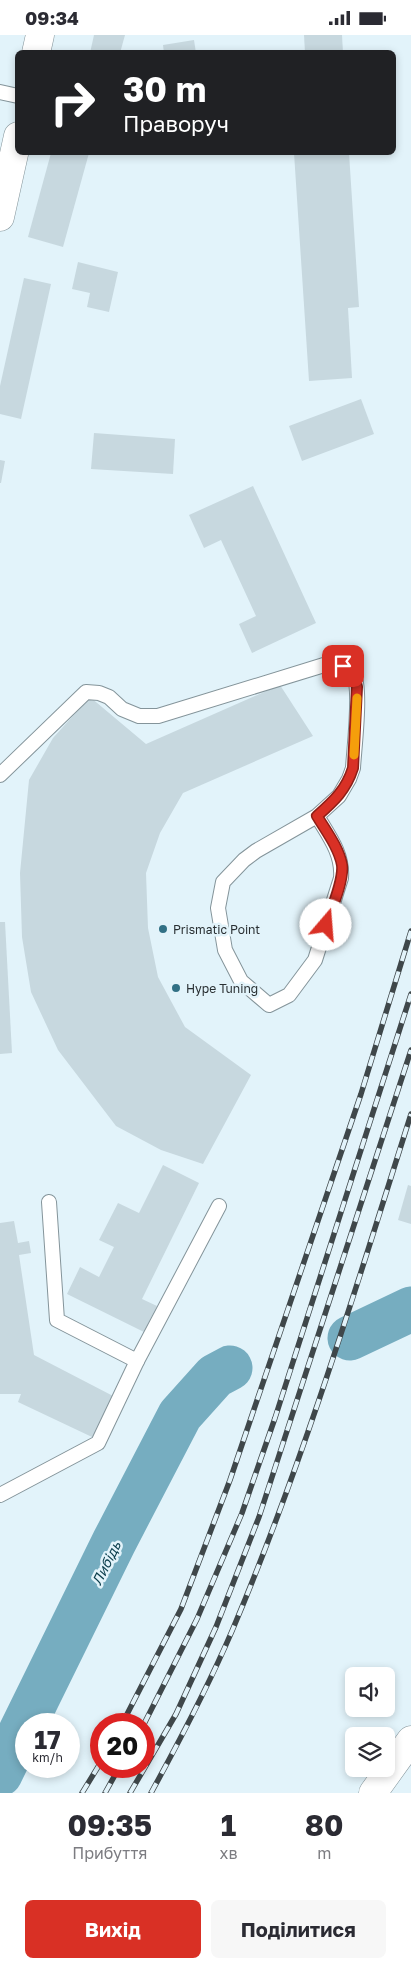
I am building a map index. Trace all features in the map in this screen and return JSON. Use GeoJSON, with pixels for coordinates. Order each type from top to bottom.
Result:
{"type":"FeatureCollection","features":[{"type":"Feature","properties":{"kind":"street"},"geometry":{"type":"LineString","coordinates":[[37,50],[40,35]]}},
{"type":"Feature","properties":{"kind":"street"},"geometry":{"type":"LineString","coordinates":[[0,217],[15,150]]}},
{"type":"Feature","properties":{"kind":"street"},"geometry":{"type":"LineString","coordinates":[[373,1793],[411,1741]]}},
{"type":"Feature","properties":{"kind":"lane"},"geometry":{"type":"LineString","coordinates":[[0,91],[15,95]]}},
{"type":"Feature","properties":{"kind":"lane"},"geometry":{"type":"LineString","coordinates":[[0,775],[86,692],[99,693],[109,697],[122,709],[138,716],[158,716],[324,665],[343,666],[353,673],[357,687],[353,768],[339,796],[317,816],[256,851],[244,860],[223,882],[218,908],[225,950],[241,981],[269,1005],[289,995],[315,960],[341,878],[342,865],[334,845],[317,816]]}},
{"type":"Feature","properties":{"kind":"lane"},"geometry":{"type":"LineString","coordinates":[[49,1202],[58,1320],[137,1361]]}},
{"type":"Feature","properties":{"kind":"lane"},"geometry":{"type":"LineString","coordinates":[[0,1495],[98,1443],[137,1361],[218,1207]]}},
{"type":"Feature","properties":{"kind":"building"},"geometry":{"type":"Polygon","coordinates":[[[94,35],[125,35],[121,50],[91,50],[94,35]]]}},
{"type":"Feature","properties":{"kind":"building"},"geometry":{"type":"Polygon","coordinates":[[[304,35],[342,35],[343,50],[305,50],[304,35]]]}},
{"type":"Feature","properties":{"kind":"building"},"geometry":{"type":"Polygon","coordinates":[[[194,40],[196,50],[164,50],[163,45],[194,40]]]}},
{"type":"Feature","properties":{"kind":"building"},"geometry":{"type":"Polygon","coordinates":[[[50,155],[88,155],[63,247],[28,237],[50,155]]]}},
{"type":"Feature","properties":{"kind":"building"},"geometry":{"type":"Polygon","coordinates":[[[294,155],[349,155],[359,307],[348,308],[352,378],[309,381],[294,155]]]}},
{"type":"Feature","properties":{"kind":"building"},"geometry":{"type":"Polygon","coordinates":[[[78,262],[118,272],[109,312],[87,307],[90,293],[72,289],[78,262]]]}},
{"type":"Feature","properties":{"kind":"building"},"geometry":{"type":"Polygon","coordinates":[[[24,278],[51,284],[21,419],[0,414],[0,386],[24,278]]]}},
{"type":"Feature","properties":{"kind":"building"},"geometry":{"type":"Polygon","coordinates":[[[361,399],[374,434],[302,461],[289,426],[361,399]]]}},
{"type":"Feature","properties":{"kind":"building"},"geometry":{"type":"Polygon","coordinates":[[[94,433],[175,439],[173,474],[91,469],[94,433]]]}},
{"type":"Feature","properties":{"kind":"building"},"geometry":{"type":"Polygon","coordinates":[[[0,460],[5,461],[1,483],[0,483],[0,460]]]}},
{"type":"Feature","properties":{"kind":"building"},"geometry":{"type":"Polygon","coordinates":[[[253,486],[316,623],[252,653],[239,624],[256,616],[221,540],[204,548],[189,515],[253,486]]]}},
{"type":"Feature","properties":{"kind":"building"},"geometry":{"type":"Polygon","coordinates":[[[280,685],[313,736],[183,793],[160,833],[146,873],[148,928],[158,977],[185,1027],[251,1075],[203,1164],[161,1150],[116,1126],[58,1050],[31,992],[22,937],[20,873],[29,780],[53,738],[90,697],[146,744],[280,685]]]}},
{"type":"Feature","properties":{"kind":"building"},"geometry":{"type":"Polygon","coordinates":[[[0,922],[5,922],[12,1053],[0,1054],[0,922]]]}},
{"type":"Feature","properties":{"kind":"building"},"geometry":{"type":"Polygon","coordinates":[[[163,1165],[199,1183],[142,1299],[157,1306],[144,1332],[67,1294],[80,1267],[99,1277],[114,1247],[99,1240],[118,1203],[139,1213],[163,1165]]]}},
{"type":"Feature","properties":{"kind":"building"},"geometry":{"type":"Polygon","coordinates":[[[408,1185],[411,1186],[411,1224],[398,1220],[408,1185]]]}},
{"type":"Feature","properties":{"kind":"building"},"geometry":{"type":"Polygon","coordinates":[[[14,1221],[18,1243],[29,1241],[31,1253],[19,1255],[34,1355],[115,1397],[92,1437],[18,1402],[21,1394],[0,1394],[0,1223],[14,1221]]]}},
{"type":"Feature","properties":{"kind":"waterway","name":"Либідь"},"geometry":{"type":"LineString","coordinates":[[350,1338],[411,1309]]}},
{"type":"Feature","properties":{"kind":"waterway","name":"Либідь"},"geometry":{"type":"LineString","coordinates":[[0,1774],[114,1542],[180,1415],[215,1376],[230,1368]]}},
{"type":"Feature","properties":{"kind":"railway"},"geometry":{"type":"LineString","coordinates":[[128,1713],[181,1609],[230,1480],[361,1094],[411,931]]}},
{"type":"Feature","properties":{"kind":"railway"},"geometry":{"type":"LineString","coordinates":[[150,1713],[197,1619],[242,1513],[275,1418],[411,994]]}},
{"type":"Feature","properties":{"kind":"railway"},"geometry":{"type":"LineString","coordinates":[[130,1793],[176,1714],[216,1627],[259,1517],[411,1050]]}},
{"type":"Feature","properties":{"kind":"railway"},"geometry":{"type":"LineString","coordinates":[[151,1793],[213,1672],[258,1568],[328,1375],[411,1114]]}},
{"type":"Feature","properties":{"kind":"railway"},"geometry":{"type":"LineString","coordinates":[[82,1793],[91,1778]]}},
{"type":"Feature","properties":{"kind":"railway"},"geometry":{"type":"LineString","coordinates":[[105,1793],[113,1778]]}},
{"type":"Feature","properties":{"kind":"slow traffic"},"geometry":{"type":"LineString","coordinates":[[354,755],[357,698]]}},
{"type":"Feature","properties":{"kind":"place","name":"Prismatic Point"},"geometry":{"type":"Point","coordinates":[163,929]}},
{"type":"Feature","properties":{"kind":"place","name":"Hype Tuning"},"geometry":{"type":"Point","coordinates":[176,988]}},
{"type":"Feature","properties":{"kind":"route"},"geometry":{"type":"LineString","coordinates":[[326,925],[341,878],[342,865],[334,845],[317,816],[339,796],[353,768],[357,687],[353,673],[343,666]]}}]}
